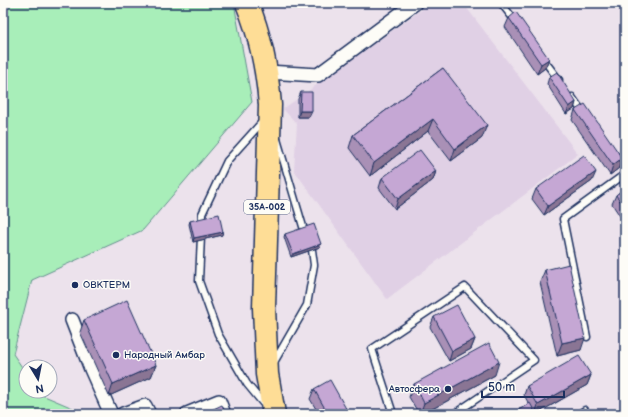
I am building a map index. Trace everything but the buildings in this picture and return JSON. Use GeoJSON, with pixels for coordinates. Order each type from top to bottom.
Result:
{"type":"FeatureCollection","features":[{"type":"Feature","properties":{"kind":"highway","name":"35А-002"},"geometry":{"type":"LineString","coordinates":[[247,3],[255,23],[267,72],[269,115],[264,308],[267,374],[273,414]]}},
{"type":"Feature","properties":{"kind":"street"},"geometry":{"type":"LineString","coordinates":[[267,72],[318,75],[415,3]]}},
{"type":"Feature","properties":{"kind":"street"},"geometry":{"type":"LineString","coordinates":[[72,320],[91,370],[112,414]]}},
{"type":"Feature","properties":{"kind":"street"},"geometry":{"type":"LineString","coordinates":[[187,414],[219,401],[224,414]]}},
{"type":"Feature","properties":{"kind":"street"},"geometry":{"type":"LineString","coordinates":[[123,414],[145,406],[149,414]]}},
{"type":"Feature","properties":{"kind":"lane"},"geometry":{"type":"LineString","coordinates":[[501,3],[520,28]]}},
{"type":"Feature","properties":{"kind":"lane"},"geometry":{"type":"LineString","coordinates":[[539,54],[563,85]]}},
{"type":"Feature","properties":{"kind":"lane"},"geometry":{"type":"LineString","coordinates":[[568,92],[587,117]]}},
{"type":"Feature","properties":{"kind":"lane"},"geometry":{"type":"LineString","coordinates":[[273,414],[247,384],[218,334],[199,281],[202,214],[227,161],[269,115],[289,176],[304,230]]}},
{"type":"Feature","properties":{"kind":"lane"},"geometry":{"type":"LineString","coordinates":[[611,149],[625,168]]}},
{"type":"Feature","properties":{"kind":"lane"},"geometry":{"type":"LineString","coordinates":[[587,337],[563,219],[625,174]]}},
{"type":"Feature","properties":{"kind":"lane"},"geometry":{"type":"LineString","coordinates":[[267,374],[307,305],[314,265],[312,250]]}},
{"type":"Feature","properties":{"kind":"lane"},"geometry":{"type":"LineString","coordinates":[[393,414],[372,349],[465,287],[534,360],[454,414]]}},
{"type":"Feature","properties":{"kind":"lane"},"geometry":{"type":"LineString","coordinates":[[579,414],[586,410],[586,414]]}},
{"type":"Feature","properties":{"kind":"shaded area"},"geometry":{"type":"Polygon","coordinates":[[[431,3],[463,3],[578,154],[387,299],[294,170],[297,124],[283,109],[431,3]]]}},
{"type":"Feature","properties":{"kind":"green space"},"geometry":{"type":"Polygon","coordinates":[[[3,3],[234,3],[252,102],[143,230],[32,280],[13,354],[18,361],[18,399],[51,399],[87,414],[3,414],[3,3]]]}},
{"type":"Feature","properties":{"kind":"place","name":"ОВКТЕРМ"},"geometry":{"type":"Point","coordinates":[75,285]}},
{"type":"Feature","properties":{"kind":"place","name":"Народный Амбар"},"geometry":{"type":"Point","coordinates":[116,355]}},
{"type":"Feature","properties":{"kind":"place","name":"Автосфера"},"geometry":{"type":"Point","coordinates":[448,389]}}]}
